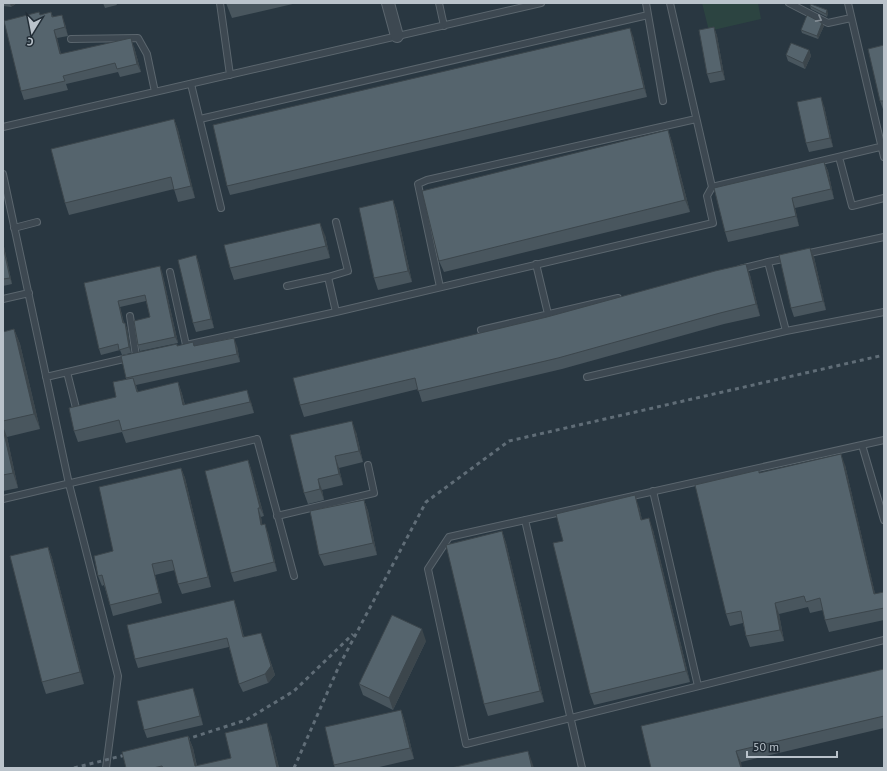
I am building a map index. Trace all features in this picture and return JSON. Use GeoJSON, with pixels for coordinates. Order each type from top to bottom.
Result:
{"type":"FeatureCollection","features":[{"type":"Feature","properties":{"kind":"street"},"geometry":{"type":"LineString","coordinates":[[388,3],[397,36]]}},
{"type":"Feature","properties":{"kind":"lane"},"geometry":{"type":"LineString","coordinates":[[220,3],[230,75]]}},
{"type":"Feature","properties":{"kind":"lane"},"geometry":{"type":"LineString","coordinates":[[439,3],[444,26]]}},
{"type":"Feature","properties":{"kind":"lane"},"geometry":{"type":"LineString","coordinates":[[3,127],[542,3]]}},
{"type":"Feature","properties":{"kind":"lane"},"geometry":{"type":"LineString","coordinates":[[646,3],[664,101]]}},
{"type":"Feature","properties":{"kind":"lane"},"geometry":{"type":"LineString","coordinates":[[179,347],[336,312],[713,223],[707,196],[712,187],[670,3]]}},
{"type":"Feature","properties":{"kind":"lane"},"geometry":{"type":"LineString","coordinates":[[789,3],[828,23],[851,18]]}},
{"type":"Feature","properties":{"kind":"lane"},"geometry":{"type":"LineString","coordinates":[[848,3],[883,147],[884,157]]}},
{"type":"Feature","properties":{"kind":"lane"},"geometry":{"type":"LineString","coordinates":[[200,119],[648,16]]}},
{"type":"Feature","properties":{"kind":"lane"},"geometry":{"type":"LineString","coordinates":[[71,39],[138,38],[147,54],[155,92]]}},
{"type":"Feature","properties":{"kind":"lane"},"geometry":{"type":"LineString","coordinates":[[191,84],[221,208]]}},
{"type":"Feature","properties":{"kind":"lane"},"geometry":{"type":"LineString","coordinates":[[440,287],[418,184],[427,180],[696,118]]}},
{"type":"Feature","properties":{"kind":"lane"},"geometry":{"type":"LineString","coordinates":[[712,187],[883,147]]}},
{"type":"Feature","properties":{"kind":"lane"},"geometry":{"type":"LineString","coordinates":[[839,157],[852,206],[884,198]]}},
{"type":"Feature","properties":{"kind":"lane"},"geometry":{"type":"LineString","coordinates":[[3,174],[69,484],[118,676],[106,768]]}},
{"type":"Feature","properties":{"kind":"lane"},"geometry":{"type":"LineString","coordinates":[[14,228],[37,222]]}},
{"type":"Feature","properties":{"kind":"lane"},"geometry":{"type":"LineString","coordinates":[[287,286],[348,271],[336,222]]}},
{"type":"Feature","properties":{"kind":"lane"},"geometry":{"type":"LineString","coordinates":[[799,255],[884,237]]}},
{"type":"Feature","properties":{"kind":"lane"},"geometry":{"type":"LineString","coordinates":[[730,271],[791,257]]}},
{"type":"Feature","properties":{"kind":"lane"},"geometry":{"type":"LineString","coordinates":[[768,262],[786,332]]}},
{"type":"Feature","properties":{"kind":"lane"},"geometry":{"type":"LineString","coordinates":[[536,264],[548,314]]}},
{"type":"Feature","properties":{"kind":"lane"},"geometry":{"type":"LineString","coordinates":[[170,272],[186,345]]}},
{"type":"Feature","properties":{"kind":"lane"},"geometry":{"type":"LineString","coordinates":[[328,277],[336,312]]}},
{"type":"Feature","properties":{"kind":"lane"},"geometry":{"type":"LineString","coordinates":[[3,299],[29,293]]}},
{"type":"Feature","properties":{"kind":"lane"},"geometry":{"type":"LineString","coordinates":[[481,330],[624,296]]}},
{"type":"Feature","properties":{"kind":"lane"},"geometry":{"type":"LineString","coordinates":[[587,377],[786,332],[884,312]]}},
{"type":"Feature","properties":{"kind":"lane"},"geometry":{"type":"LineString","coordinates":[[130,316],[136,356]]}},
{"type":"Feature","properties":{"kind":"lane"},"geometry":{"type":"LineString","coordinates":[[46,376],[143,355]]}},
{"type":"Feature","properties":{"kind":"lane"},"geometry":{"type":"LineString","coordinates":[[67,372],[76,408]]}},
{"type":"Feature","properties":{"kind":"lane"},"geometry":{"type":"LineString","coordinates":[[3,499],[257,439],[294,576]]}},
{"type":"Feature","properties":{"kind":"lane"},"geometry":{"type":"LineString","coordinates":[[884,440],[449,537],[428,569],[466,744],[884,640]]}},
{"type":"Feature","properties":{"kind":"lane"},"geometry":{"type":"LineString","coordinates":[[862,445],[884,520]]}},
{"type":"Feature","properties":{"kind":"lane"},"geometry":{"type":"LineString","coordinates":[[277,516],[374,493],[368,466]]}},
{"type":"Feature","properties":{"kind":"lane"},"geometry":{"type":"LineString","coordinates":[[653,491],[698,686]]}},
{"type":"Feature","properties":{"kind":"lane"},"geometry":{"type":"LineString","coordinates":[[525,520],[572,717],[582,768]]}},
{"type":"Feature","properties":{"kind":"green space"},"geometry":{"type":"Polygon","coordinates":[[[702,3],[758,3],[761,19],[709,31],[702,3]]]}},
{"type":"Feature","properties":{"kind":"building"},"geometry":{"type":"Polygon","coordinates":[[[811,4],[827,10],[826,14],[810,6],[811,4]]]}},
{"type":"Feature","properties":{"kind":"building"},"geometry":{"type":"Polygon","coordinates":[[[39,12],[40,15],[51,12],[52,17],[62,15],[65,27],[54,30],[60,54],[131,38],[137,64],[117,69],[115,63],[63,76],[65,81],[21,91],[4,21],[39,12]]]}},
{"type":"Feature","properties":{"kind":"building"},"geometry":{"type":"Polygon","coordinates":[[[807,15],[822,23],[817,36],[801,30],[807,15]]]}},
{"type":"Feature","properties":{"kind":"building"},"geometry":{"type":"Polygon","coordinates":[[[714,27],[722,71],[707,74],[699,30],[714,27]]]}},
{"type":"Feature","properties":{"kind":"building"},"geometry":{"type":"Polygon","coordinates":[[[630,28],[644,88],[227,186],[213,125],[630,28]]]}},
{"type":"Feature","properties":{"kind":"building"},"geometry":{"type":"Polygon","coordinates":[[[791,43],[809,50],[803,63],[786,55],[791,43]]]}},
{"type":"Feature","properties":{"kind":"building"},"geometry":{"type":"Polygon","coordinates":[[[884,45],[884,101],[880,101],[868,49],[884,45]]]}},
{"type":"Feature","properties":{"kind":"building"},"geometry":{"type":"Polygon","coordinates":[[[821,97],[830,138],[806,143],[797,102],[821,97]]]}},
{"type":"Feature","properties":{"kind":"building"},"geometry":{"type":"Polygon","coordinates":[[[174,119],[191,186],[174,190],[171,177],[65,203],[51,149],[174,119]]]}},
{"type":"Feature","properties":{"kind":"building"},"geometry":{"type":"Polygon","coordinates":[[[668,130],[685,200],[439,261],[422,191],[668,130]]]}},
{"type":"Feature","properties":{"kind":"building"},"geometry":{"type":"Polygon","coordinates":[[[824,162],[831,189],[792,198],[796,216],[725,232],[714,188],[824,162]]]}},
{"type":"Feature","properties":{"kind":"building"},"geometry":{"type":"Polygon","coordinates":[[[393,200],[408,271],[374,278],[359,208],[393,200]]]}},
{"type":"Feature","properties":{"kind":"building"},"geometry":{"type":"Polygon","coordinates":[[[320,223],[326,246],[230,268],[224,245],[320,223]]]}},
{"type":"Feature","properties":{"kind":"building"},"geometry":{"type":"Polygon","coordinates":[[[3,246],[10,278],[3,279],[3,246]]]}},
{"type":"Feature","properties":{"kind":"building"},"geometry":{"type":"Polygon","coordinates":[[[810,248],[823,301],[791,308],[779,255],[810,248]]]}},
{"type":"Feature","properties":{"kind":"building"},"geometry":{"type":"Polygon","coordinates":[[[196,255],[211,319],[193,323],[178,260],[196,255]]]}},
{"type":"Feature","properties":{"kind":"building"},"geometry":{"type":"Polygon","coordinates":[[[746,264],[756,304],[558,358],[418,391],[415,378],[300,405],[293,378],[547,317],[715,271],[746,264]]]}},
{"type":"Feature","properties":{"kind":"building"},"geometry":{"type":"Polygon","coordinates":[[[160,266],[175,337],[138,345],[134,321],[150,317],[145,295],[118,301],[123,323],[125,323],[129,347],[119,350],[118,344],[99,349],[84,283],[160,266]]]}},
{"type":"Feature","properties":{"kind":"building"},"geometry":{"type":"Polygon","coordinates":[[[14,329],[34,414],[3,421],[3,332],[14,329]]]}},
{"type":"Feature","properties":{"kind":"building"},"geometry":{"type":"Polygon","coordinates":[[[234,338],[237,354],[126,378],[121,356],[177,344],[177,346],[193,342],[194,346],[234,338]]]}},
{"type":"Feature","properties":{"kind":"building"},"geometry":{"type":"Polygon","coordinates":[[[133,378],[137,392],[178,382],[183,405],[247,390],[250,402],[122,431],[119,420],[74,431],[69,408],[116,397],[113,382],[133,378]]]}},
{"type":"Feature","properties":{"kind":"building"},"geometry":{"type":"Polygon","coordinates":[[[352,421],[359,451],[335,456],[339,474],[318,479],[320,489],[304,493],[290,435],[352,421]]]}},
{"type":"Feature","properties":{"kind":"building"},"geometry":{"type":"Polygon","coordinates":[[[3,429],[13,473],[3,475],[3,429]]]}},
{"type":"Feature","properties":{"kind":"building"},"geometry":{"type":"Polygon","coordinates":[[[841,454],[874,594],[884,592],[884,608],[825,620],[820,598],[806,602],[804,596],[775,603],[780,630],[746,636],[741,611],[726,614],[695,485],[759,470],[759,473],[841,454]]]}},
{"type":"Feature","properties":{"kind":"building"},"geometry":{"type":"Polygon","coordinates":[[[248,460],[260,508],[258,508],[261,525],[265,524],[274,562],[231,573],[205,471],[248,460]]]}},
{"type":"Feature","properties":{"kind":"building"},"geometry":{"type":"Polygon","coordinates":[[[181,468],[208,577],[178,584],[172,560],[152,564],[159,593],[110,605],[102,575],[98,576],[94,556],[113,551],[99,487],[181,468]]]}},
{"type":"Feature","properties":{"kind":"building"},"geometry":{"type":"Polygon","coordinates":[[[635,495],[641,520],[649,518],[686,671],[590,694],[553,543],[563,541],[556,514],[635,495]]]}},
{"type":"Feature","properties":{"kind":"building"},"geometry":{"type":"Polygon","coordinates":[[[364,500],[373,543],[319,555],[310,511],[364,500]]]}},
{"type":"Feature","properties":{"kind":"building"},"geometry":{"type":"Polygon","coordinates":[[[502,531],[540,691],[484,704],[446,545],[502,531]]]}},
{"type":"Feature","properties":{"kind":"building"},"geometry":{"type":"Polygon","coordinates":[[[48,547],[80,672],[42,682],[10,556],[48,547]]]}},
{"type":"Feature","properties":{"kind":"building"},"geometry":{"type":"Polygon","coordinates":[[[234,600],[243,637],[261,633],[271,666],[265,674],[239,684],[227,638],[135,659],[127,625],[234,600]]]}},
{"type":"Feature","properties":{"kind":"building"},"geometry":{"type":"Polygon","coordinates":[[[392,615],[422,629],[389,698],[359,684],[392,615]]]}},
{"type":"Feature","properties":{"kind":"building"},"geometry":{"type":"Polygon","coordinates":[[[884,669],[884,716],[736,751],[741,768],[651,768],[641,726],[884,669]]]}},
{"type":"Feature","properties":{"kind":"building"},"geometry":{"type":"Polygon","coordinates":[[[193,688],[200,716],[144,730],[137,701],[193,688]]]}},
{"type":"Feature","properties":{"kind":"building"},"geometry":{"type":"Polygon","coordinates":[[[401,710],[410,748],[334,765],[325,727],[401,710]]]}},
{"type":"Feature","properties":{"kind":"building"},"geometry":{"type":"Polygon","coordinates":[[[267,723],[277,768],[163,768],[162,766],[153,768],[126,768],[122,752],[188,736],[195,766],[231,758],[225,733],[267,723]]]}},
{"type":"Feature","properties":{"kind":"building"},"geometry":{"type":"Polygon","coordinates":[[[528,751],[532,768],[451,768],[528,751]]]}},
{"type":"Feature","properties":{"kind":"railway"},"geometry":{"type":"LineString","coordinates":[[294,768],[339,666],[426,502],[509,441],[884,355]]}},
{"type":"Feature","properties":{"kind":"railway"},"geometry":{"type":"LineString","coordinates":[[178,742],[246,720],[294,691],[353,634]]}},
{"type":"Feature","properties":{"kind":"railway"},"geometry":{"type":"LineString","coordinates":[[74,768],[133,753]]}}]}
